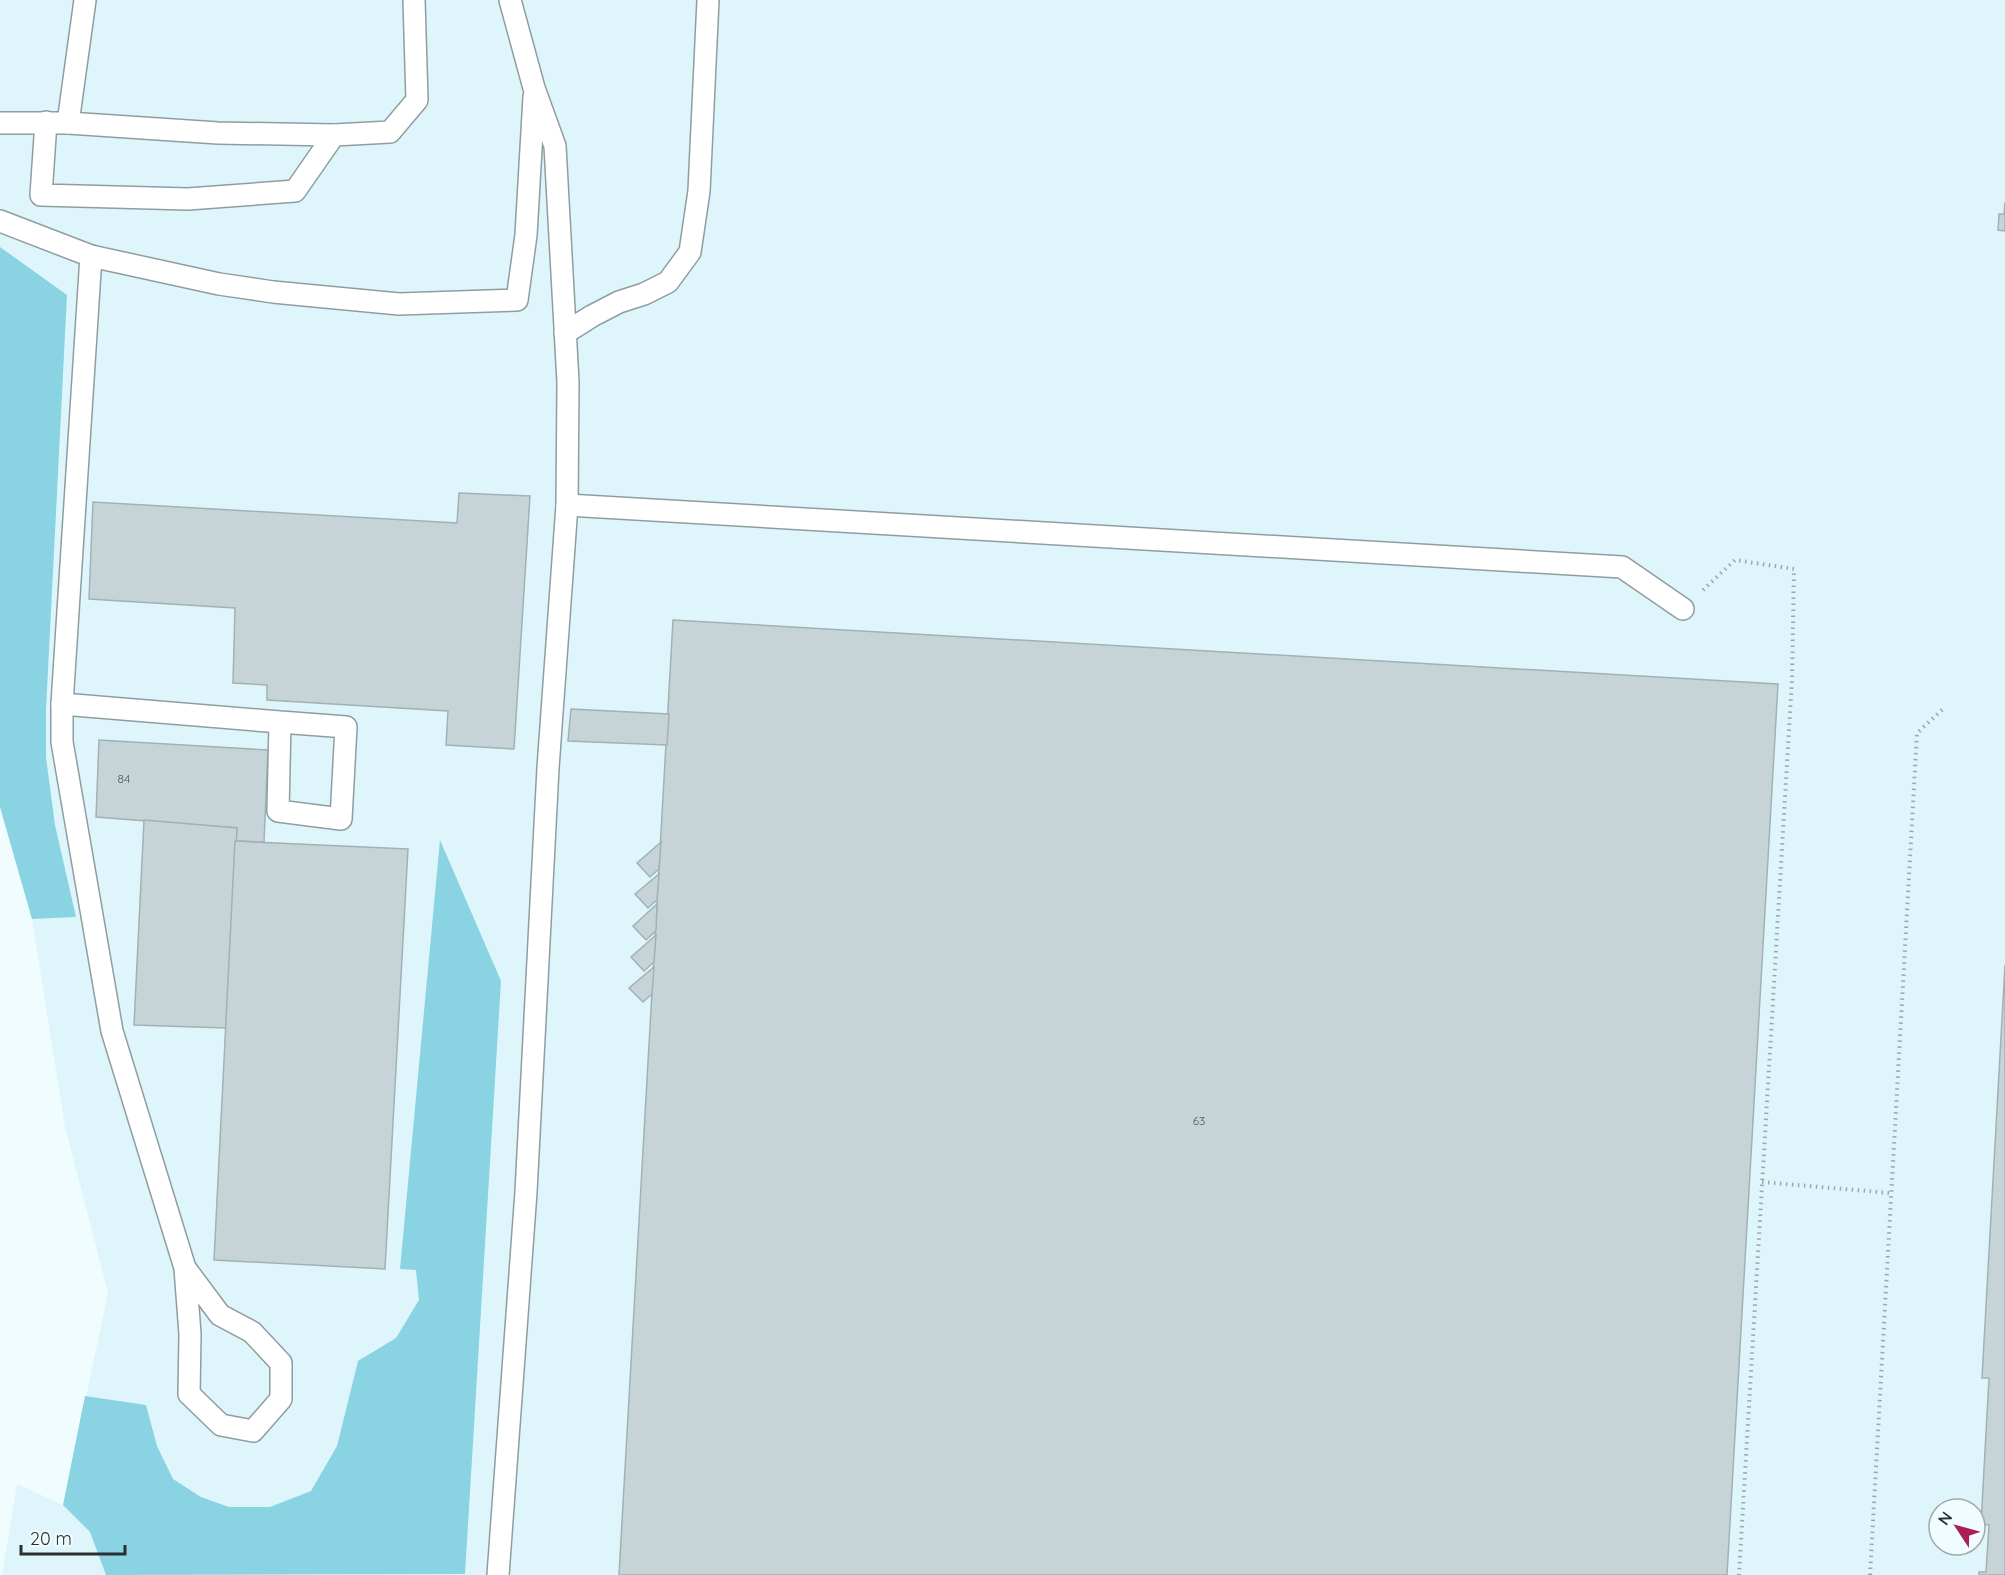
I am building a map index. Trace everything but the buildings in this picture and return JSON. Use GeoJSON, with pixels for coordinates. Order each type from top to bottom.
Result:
{"type":"FeatureCollection","features":[{"type":"Feature","properties":{"kind":"lane"},"geometry":{"type":"LineString","coordinates":[[68,123],[85,0]]}},
{"type":"Feature","properties":{"kind":"lane"},"geometry":{"type":"LineString","coordinates":[[0,123],[68,123],[218,133],[334,135],[390,132],[417,100],[414,0]]}},
{"type":"Feature","properties":{"kind":"lane"},"geometry":{"type":"LineString","coordinates":[[498,1575],[526,1192],[548,768],[567,505],[568,382],[555,146],[534,88],[510,0]]}},
{"type":"Feature","properties":{"kind":"lane"},"geometry":{"type":"LineString","coordinates":[[566,333],[619,302],[644,294],[668,282],[690,252],[699,191],[708,0]]}},
{"type":"Feature","properties":{"kind":"lane"},"geometry":{"type":"LineString","coordinates":[[0,221],[91,256],[219,284],[399,304],[517,300],[526,235],[534,88]]}},
{"type":"Feature","properties":{"kind":"lane"},"geometry":{"type":"LineString","coordinates":[[45,122],[41,195],[188,199],[295,190],[334,135]]}},
{"type":"Feature","properties":{"kind":"lane"},"geometry":{"type":"LineString","coordinates":[[91,256],[62,704],[62,742],[112,1031],[185,1268],[189,1334],[189,1394],[221,1425],[253,1431],[281,1399],[281,1363],[252,1332],[220,1315],[185,1268]]}},
{"type":"Feature","properties":{"kind":"lane"},"geometry":{"type":"LineString","coordinates":[[567,505],[1622,567],[1683,609]]}},
{"type":"Feature","properties":{"kind":"lane"},"geometry":{"type":"LineString","coordinates":[[62,704],[346,727],[341,819],[278,812],[279,722]]}},
{"type":"Feature","properties":{"kind":"path"},"geometry":{"type":"LineString","coordinates":[[1683,609],[1735,560],[1794,568],[1791,691],[1739,1575]]}},
{"type":"Feature","properties":{"kind":"path"},"geometry":{"type":"LineString","coordinates":[[1870,1575],[1917,733],[1943,709]]}},
{"type":"Feature","properties":{"kind":"path"},"geometry":{"type":"LineString","coordinates":[[1762,1182],[1890,1193]]}},
{"type":"Feature","properties":{"kind":"shaded area"},"geometry":{"type":"Polygon","coordinates":[[[0,0],[2005,0],[2005,1575],[2,1575],[17,1484],[63,1505],[108,1293],[65,1127],[32,919],[0,807],[0,0]]]}},
{"type":"Feature","properties":{"kind":"shaded area"},"geometry":{"type":"Polygon","coordinates":[[[0,247],[67,295],[46,710],[46,757],[55,825],[76,917],[32,919],[0,807],[0,247]]]}},
{"type":"Feature","properties":{"kind":"shaded area"},"geometry":{"type":"Polygon","coordinates":[[[440,840],[501,981],[465,1574],[106,1575],[90,1532],[63,1505],[85,1396],[146,1405],[157,1446],[173,1479],[201,1497],[229,1507],[270,1507],[311,1491],[337,1446],[358,1361],[396,1338],[419,1300],[416,1270],[400,1269],[440,840]]]}}]}
